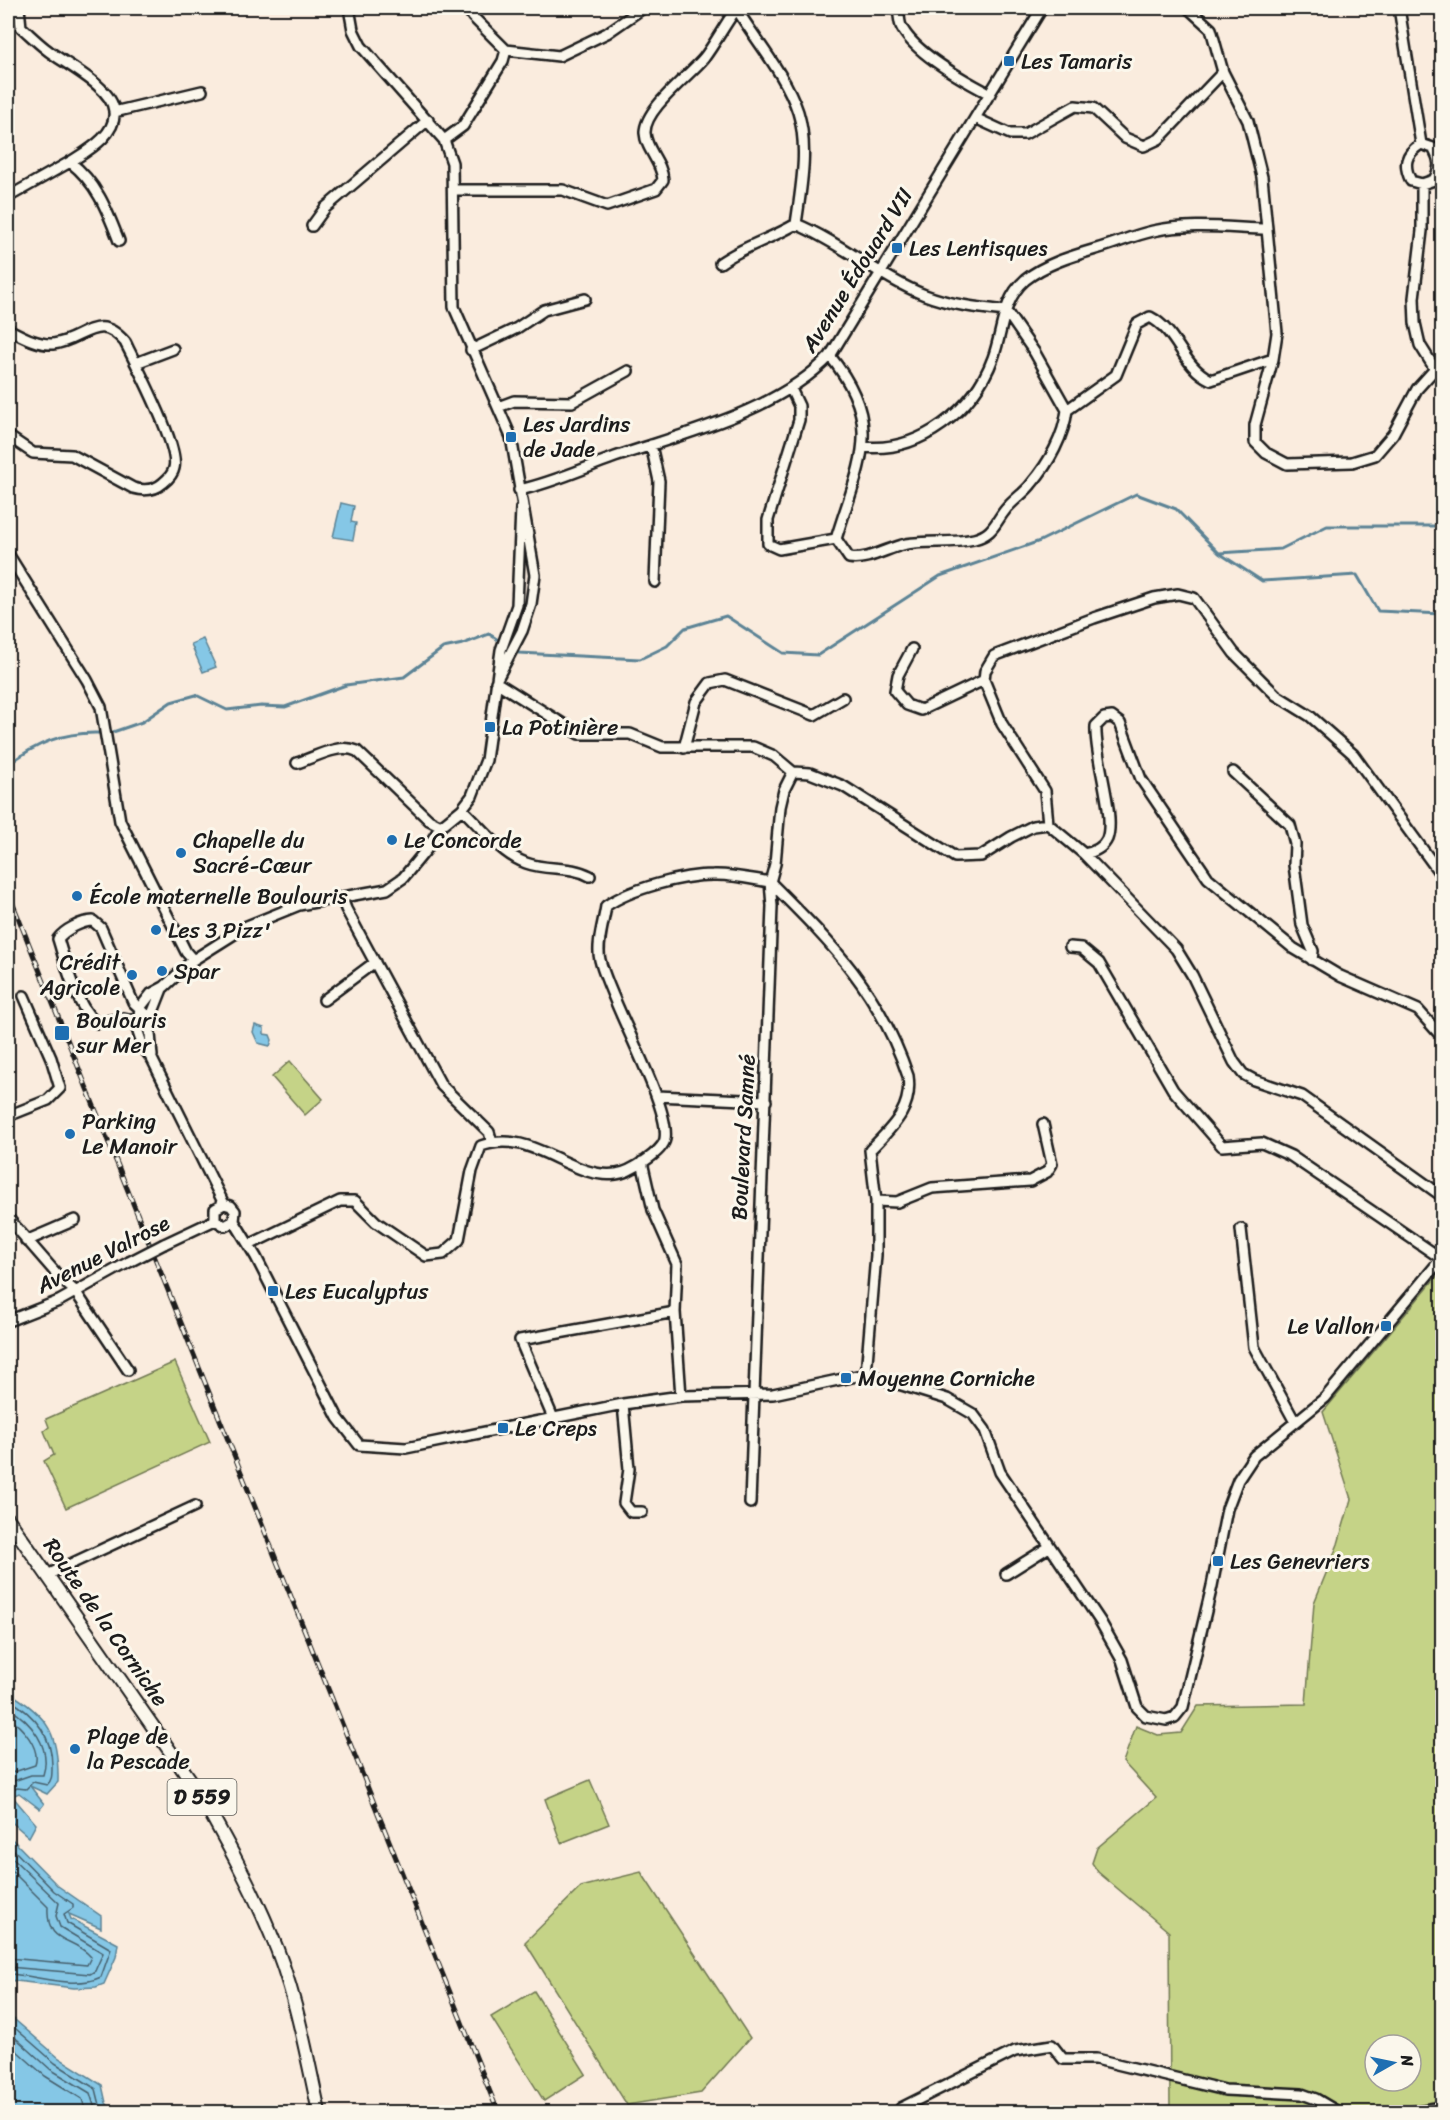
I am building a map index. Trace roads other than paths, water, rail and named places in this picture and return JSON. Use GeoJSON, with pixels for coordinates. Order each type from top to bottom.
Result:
{"type":"FeatureCollection","features":[{"type":"Feature","properties":{"kind":"main road","name":"Route de la Corniche"},"geometry":{"type":"LineString","coordinates":[[8,1519],[200,1794],[227,1841],[271,1933],[283,1968],[319,2112]]}},
{"type":"Feature","properties":{"kind":"street"},"geometry":{"type":"LineString","coordinates":[[8,197],[94,147],[109,129],[114,112],[109,97],[46,50],[21,27],[19,8]]}},
{"type":"Feature","properties":{"kind":"street"},"geometry":{"type":"LineString","coordinates":[[152,1059],[147,1013],[151,994],[164,987],[193,960],[246,926],[299,905],[387,889],[403,878],[426,850],[441,826],[462,809],[472,796],[486,760],[501,650],[517,605],[521,508],[511,437],[454,307],[453,163],[444,140],[361,46],[353,30],[349,8]]}},
{"type":"Feature","properties":{"kind":"street"},"geometry":{"type":"LineString","coordinates":[[467,8],[506,50],[560,56],[607,33],[643,8]]}},
{"type":"Feature","properties":{"kind":"street"},"geometry":{"type":"LineString","coordinates":[[454,190],[563,190],[607,206],[656,189],[663,180],[663,168],[645,134],[647,123],[654,110],[704,58],[736,8],[783,81],[798,112],[804,147],[796,224]]}},
{"type":"Feature","properties":{"kind":"street"},"geometry":{"type":"LineString","coordinates":[[898,8],[901,26],[927,55],[957,76],[990,94]]}},
{"type":"Feature","properties":{"kind":"street","name":"Avenue Édouard VII"},"geometry":{"type":"LineString","coordinates":[[519,490],[727,417],[791,389],[813,374],[830,356],[882,273],[1042,8]]}},
{"type":"Feature","properties":{"kind":"street"},"geometry":{"type":"LineString","coordinates":[[1188,8],[1212,29],[1223,72],[1248,121],[1262,177],[1277,333],[1273,359],[1255,425],[1256,442],[1266,453],[1287,464],[1352,462],[1375,455],[1393,434],[1417,389],[1439,370],[1420,345],[1415,323],[1414,298],[1422,231],[1422,184]]}},
{"type":"Feature","properties":{"kind":"street"},"geometry":{"type":"LineString","coordinates":[[1400,8],[1421,144]]}},
{"type":"Feature","properties":{"kind":"street"},"geometry":{"type":"LineString","coordinates":[[444,140],[463,126],[503,61],[506,50]]}},
{"type":"Feature","properties":{"kind":"street"},"geometry":{"type":"LineString","coordinates":[[975,118],[1010,134],[1025,134],[1075,106],[1093,108],[1125,138],[1144,146],[1159,139],[1223,72]]}},
{"type":"Feature","properties":{"kind":"street"},"geometry":{"type":"LineString","coordinates":[[114,112],[202,91]]}},
{"type":"Feature","properties":{"kind":"street"},"geometry":{"type":"LineString","coordinates":[[312,226],[325,208],[428,120]]}},
{"type":"Feature","properties":{"kind":"street"},"geometry":{"type":"LineString","coordinates":[[1421,144],[1433,148],[1439,158],[1439,170],[1434,180],[1422,184],[1411,181],[1406,171],[1406,160],[1412,150],[1421,144]]}},
{"type":"Feature","properties":{"kind":"street"},"geometry":{"type":"LineString","coordinates":[[70,162],[85,173],[98,191],[119,241]]}},
{"type":"Feature","properties":{"kind":"street"},"geometry":{"type":"LineString","coordinates":[[720,263],[741,248],[783,232],[796,224]]}},
{"type":"Feature","properties":{"kind":"street"},"geometry":{"type":"LineString","coordinates":[[796,224],[817,232],[882,273],[925,295],[960,306],[1006,311],[1035,353],[1067,410],[1065,430],[1032,483],[1005,509],[993,531],[975,539],[939,543],[908,543],[861,560],[849,558],[836,538],[863,447],[864,420],[856,394],[830,356]]}},
{"type":"Feature","properties":{"kind":"street"},"geometry":{"type":"LineString","coordinates":[[863,447],[899,446],[923,438],[935,430],[980,387],[993,358],[1007,300],[1026,280],[1045,269],[1064,259],[1153,231],[1203,227],[1267,229]]}},
{"type":"Feature","properties":{"kind":"street"},"geometry":{"type":"LineString","coordinates":[[471,350],[517,328],[544,310],[585,299]]}},
{"type":"Feature","properties":{"kind":"street"},"geometry":{"type":"LineString","coordinates":[[1067,410],[1116,375],[1137,324],[1150,317],[1163,324],[1196,373],[1211,380],[1273,359]]}},
{"type":"Feature","properties":{"kind":"street"},"geometry":{"type":"LineString","coordinates":[[8,329],[34,342],[50,344],[65,342],[88,329],[101,326],[116,332],[136,363],[175,456],[175,467],[161,485],[142,491],[72,455],[33,453],[8,436]]}},
{"type":"Feature","properties":{"kind":"street"},"geometry":{"type":"LineString","coordinates":[[136,363],[173,349]]}},
{"type":"Feature","properties":{"kind":"street"},"geometry":{"type":"LineString","coordinates":[[498,407],[514,401],[572,402],[628,370]]}},
{"type":"Feature","properties":{"kind":"street"},"geometry":{"type":"LineString","coordinates":[[791,389],[800,406],[800,420],[768,520],[768,544],[779,549],[836,538]]}},
{"type":"Feature","properties":{"kind":"street"},"geometry":{"type":"LineString","coordinates":[[651,445],[659,481],[655,582]]}},
{"type":"Feature","properties":{"kind":"street"},"geometry":{"type":"LineString","coordinates":[[496,682],[522,631],[531,604],[535,575],[528,532],[521,508]]}},
{"type":"Feature","properties":{"kind":"street"},"geometry":{"type":"LineString","coordinates":[[8,554],[101,707],[120,821],[186,952],[193,960]]}},
{"type":"Feature","properties":{"kind":"street"},"geometry":{"type":"LineString","coordinates":[[1443,876],[1353,754],[1310,716],[1276,695],[1234,653],[1194,598],[1178,594],[1154,598],[1094,618],[994,656],[985,672],[984,680],[1002,724],[1045,791],[1048,824],[1084,854],[1176,950],[1192,975],[1234,1062],[1244,1074],[1302,1096],[1443,1196]]}},
{"type":"Feature","properties":{"kind":"street"},"geometry":{"type":"LineString","coordinates":[[912,649],[898,675],[895,691],[907,705],[921,710],[984,680]]}},
{"type":"Feature","properties":{"kind":"street"},"geometry":{"type":"LineString","coordinates":[[684,748],[696,702],[710,683],[725,680],[814,715],[843,698]]}},
{"type":"Feature","properties":{"kind":"street"},"geometry":{"type":"LineString","coordinates":[[496,682],[579,734],[630,734],[662,747],[753,747],[774,756],[794,772],[810,774],[843,786],[955,857],[981,856],[1033,826],[1048,824]]}},
{"type":"Feature","properties":{"kind":"street"},"geometry":{"type":"LineString","coordinates":[[1084,854],[1095,852],[1106,841],[1110,826],[1095,741],[1096,726],[1104,718],[1112,717],[1120,723],[1141,779],[1208,878],[1293,948],[1340,976],[1418,1010],[1443,1037]]}},
{"type":"Feature","properties":{"kind":"street"},"geometry":{"type":"LineString","coordinates":[[297,763],[338,748],[349,747],[357,750],[429,820],[441,826]]}},
{"type":"Feature","properties":{"kind":"street","name":"Boulevard Samné"},"geometry":{"type":"LineString","coordinates":[[750,1503],[756,1267],[766,1101],[772,906],[770,882],[775,864],[782,798],[794,772]]}},
{"type":"Feature","properties":{"kind":"street"},"geometry":{"type":"LineString","coordinates":[[1233,772],[1290,825],[1302,925],[1312,951],[1312,960]]}},
{"type":"Feature","properties":{"kind":"street"},"geometry":{"type":"LineString","coordinates":[[462,809],[507,852],[527,864],[578,869],[590,876]]}},
{"type":"Feature","properties":{"kind":"street"},"geometry":{"type":"LineString","coordinates":[[249,1245],[340,1201],[355,1202],[376,1222],[426,1256],[443,1254],[459,1240],[472,1171],[481,1146],[492,1142],[515,1141],[597,1173],[617,1174],[658,1152],[666,1140],[657,1096],[613,1000],[599,957],[606,906],[620,896],[713,875],[770,882],[824,935],[859,977],[887,1027],[908,1076],[909,1093],[902,1114],[870,1150],[876,1201],[876,1255],[866,1374]]}},
{"type":"Feature","properties":{"kind":"street"},"geometry":{"type":"LineString","coordinates":[[342,898],[441,1085],[489,1132],[492,1142]]}},
{"type":"Feature","properties":{"kind":"street"},"geometry":{"type":"LineString","coordinates":[[137,1021],[124,1018],[97,1023],[92,1020],[81,1004],[65,963],[58,939],[60,935],[86,921],[93,921],[101,928],[133,1002],[147,1013]]}},
{"type":"Feature","properties":{"kind":"street"},"geometry":{"type":"LineString","coordinates":[[137,1021],[140,1040],[152,1059],[224,1204],[233,1208],[234,1221],[249,1245],[338,1418],[358,1445],[406,1448],[623,1404],[681,1396],[773,1394],[866,1374],[947,1399],[973,1414],[985,1430],[1000,1472],[1100,1621],[1122,1660],[1137,1707],[1146,1716],[1156,1719],[1174,1717],[1183,1707],[1187,1694],[1227,1509],[1238,1480],[1254,1456],[1325,1398],[1442,1259],[1291,1156],[1262,1143],[1222,1146],[1173,1090],[1099,963],[1082,948],[1070,947]]}},
{"type":"Feature","properties":{"kind":"street"},"geometry":{"type":"LineString","coordinates":[[324,1000],[375,962]]}},
{"type":"Feature","properties":{"kind":"street"},"geometry":{"type":"LineString","coordinates":[[8,1116],[48,1100],[60,1088],[51,1058],[24,996]]}},
{"type":"Feature","properties":{"kind":"street"},"geometry":{"type":"LineString","coordinates":[[137,1021],[147,1013]]}},
{"type":"Feature","properties":{"kind":"street"},"geometry":{"type":"LineString","coordinates":[[657,1096],[766,1101]]}},
{"type":"Feature","properties":{"kind":"street"},"geometry":{"type":"LineString","coordinates":[[876,1201],[897,1202],[932,1188],[1030,1181],[1047,1172],[1052,1164],[1043,1124]]}},
{"type":"Feature","properties":{"kind":"street"},"geometry":{"type":"LineString","coordinates":[[642,1162],[653,1210],[677,1264],[675,1312],[681,1396]]}},
{"type":"Feature","properties":{"kind":"street"},"geometry":{"type":"LineString","coordinates":[[224,1204],[215,1209],[215,1220],[225,1226],[234,1221]]}},
{"type":"Feature","properties":{"kind":"street"},"geometry":{"type":"LineString","coordinates":[[8,1218],[26,1241],[75,1291],[128,1370]]}},
{"type":"Feature","properties":{"kind":"street"},"geometry":{"type":"LineString","coordinates":[[26,1241],[75,1220]]}},
{"type":"Feature","properties":{"kind":"street","name":"Avenue Valrose"},"geometry":{"type":"LineString","coordinates":[[8,1321],[59,1301],[129,1262],[215,1220]]}},
{"type":"Feature","properties":{"kind":"street"},"geometry":{"type":"LineString","coordinates":[[1241,1229],[1254,1347],[1295,1422]]}},
{"type":"Feature","properties":{"kind":"street"},"geometry":{"type":"LineString","coordinates":[[553,1418],[520,1340],[675,1312]]}},
{"type":"Feature","properties":{"kind":"street"},"geometry":{"type":"LineString","coordinates":[[623,1404],[629,1468],[624,1503],[631,1512],[642,1512]]}},
{"type":"Feature","properties":{"kind":"street"},"geometry":{"type":"LineString","coordinates":[[47,1575],[195,1506]]}},
{"type":"Feature","properties":{"kind":"street"},"geometry":{"type":"LineString","coordinates":[[1006,1574],[1049,1547]]}},
{"type":"Feature","properties":{"kind":"street"},"geometry":{"type":"LineString","coordinates":[[901,2108],[1015,2051],[1052,2045],[1063,2060],[1096,2059],[1225,2090],[1302,2094],[1338,2112]]}},
{"type":"Feature","properties":{"kind":"street"},"geometry":{"type":"LineString","coordinates":[[1411,2112],[1443,2107]]}},
{"type":"Feature","properties":{"kind":"water"},"geometry":{"type":"Polygon","coordinates":[[[341,503],[354,506],[351,522],[356,523],[353,540],[333,537],[341,503]]]}},
{"type":"Feature","properties":{"kind":"water"},"geometry":{"type":"Polygon","coordinates":[[[203,639],[216,667],[203,672],[191,644],[203,639]]]}},
{"type":"Feature","properties":{"kind":"water"},"geometry":{"type":"Polygon","coordinates":[[[255,1025],[264,1028],[264,1034],[270,1035],[272,1040],[270,1046],[258,1043],[253,1032],[255,1025]]]}},
{"type":"Feature","properties":{"kind":"water"},"geometry":{"type":"Polygon","coordinates":[[[8,1692],[42,1719],[49,1728],[56,1751],[58,1782],[47,1794],[30,1786],[44,1804],[40,1809],[19,1793],[12,1796],[36,1824],[29,1837],[8,1819],[8,1692]]]}},
{"type":"Feature","properties":{"kind":"water"},"geometry":{"type":"Polygon","coordinates":[[[8,1835],[58,1886],[101,1916],[101,1928],[69,1914],[71,1919],[118,1944],[116,1957],[104,1984],[96,1987],[74,1988],[8,1980],[8,1835]]]}},
{"type":"Feature","properties":{"kind":"water"},"geometry":{"type":"Polygon","coordinates":[[[8,2014],[59,2058],[102,2085],[106,2103],[114,2112],[8,2112],[8,2014]]]}},
{"type":"Feature","properties":{"kind":"waterway"},"geometry":{"type":"LineString","coordinates":[[513,649],[519,653],[640,659],[667,646],[685,628],[726,616],[783,653],[818,655],[940,576],[1040,541],[1136,494],[1176,509],[1219,553],[1281,549],[1327,526],[1442,526]]}},
{"type":"Feature","properties":{"kind":"waterway"},"geometry":{"type":"LineString","coordinates":[[1219,553],[1262,581],[1357,575],[1378,611],[1442,614]]}},
{"type":"Feature","properties":{"kind":"waterway"},"geometry":{"type":"LineString","coordinates":[[113,732],[142,722],[171,702],[196,695],[227,710],[261,706],[285,707],[346,685],[404,677],[443,648],[463,644],[489,634],[503,643]]}},
{"type":"Feature","properties":{"kind":"waterway"},"geometry":{"type":"LineString","coordinates":[[8,765],[50,740],[74,734],[99,733]]}},
{"type":"Feature","properties":{"kind":"railway"},"geometry":{"type":"LineString","coordinates":[[8,892],[498,2112]]}},
{"type":"Feature","properties":{"kind":"place","name":"Les Tamaris"},"geometry":{"type":"Point","coordinates":[1009,61]}},
{"type":"Feature","properties":{"kind":"place","name":"Les Lentisques"},"geometry":{"type":"Point","coordinates":[897,248]}},
{"type":"Feature","properties":{"kind":"place","name":"Les Jardins de Jade"},"geometry":{"type":"Point","coordinates":[511,437]}},
{"type":"Feature","properties":{"kind":"place","name":"La Potinière"},"geometry":{"type":"Point","coordinates":[490,727]}},
{"type":"Feature","properties":{"kind":"place","name":"Le Concorde"},"geometry":{"type":"Point","coordinates":[392,840]}},
{"type":"Feature","properties":{"kind":"place","name":"Chapelle du Sacré-Cœur"},"geometry":{"type":"Point","coordinates":[181,853]}},
{"type":"Feature","properties":{"kind":"place","name":"École maternelle Boulouris"},"geometry":{"type":"Point","coordinates":[77,896]}},
{"type":"Feature","properties":{"kind":"place","name":"Les 3 Pizz'"},"geometry":{"type":"Point","coordinates":[156,930]}},
{"type":"Feature","properties":{"kind":"place","name":"Spar"},"geometry":{"type":"Point","coordinates":[162,971]}},
{"type":"Feature","properties":{"kind":"place","name":"Crédit Agricole"},"geometry":{"type":"Point","coordinates":[132,975]}},
{"type":"Feature","properties":{"kind":"place","name":"Boulouris sur Mer"},"geometry":{"type":"Point","coordinates":[62,1033]}},
{"type":"Feature","properties":{"kind":"place","name":"Parking Le Manoir"},"geometry":{"type":"Point","coordinates":[70,1134]}},
{"type":"Feature","properties":{"kind":"place","name":"Les Eucalyptus"},"geometry":{"type":"Point","coordinates":[273,1291]}},
{"type":"Feature","properties":{"kind":"place","name":"Le Vallon"},"geometry":{"type":"Point","coordinates":[1386,1326]}},
{"type":"Feature","properties":{"kind":"place","name":"Moyenne Corniche"},"geometry":{"type":"Point","coordinates":[846,1378]}},
{"type":"Feature","properties":{"kind":"place","name":"Le Creps"},"geometry":{"type":"Point","coordinates":[503,1428]}},
{"type":"Feature","properties":{"kind":"place","name":"Les Genevriers"},"geometry":{"type":"Point","coordinates":[1218,1561]}},
{"type":"Feature","properties":{"kind":"place","name":"Plage de la Pescade"},"geometry":{"type":"Point","coordinates":[75,1749]}}]}
